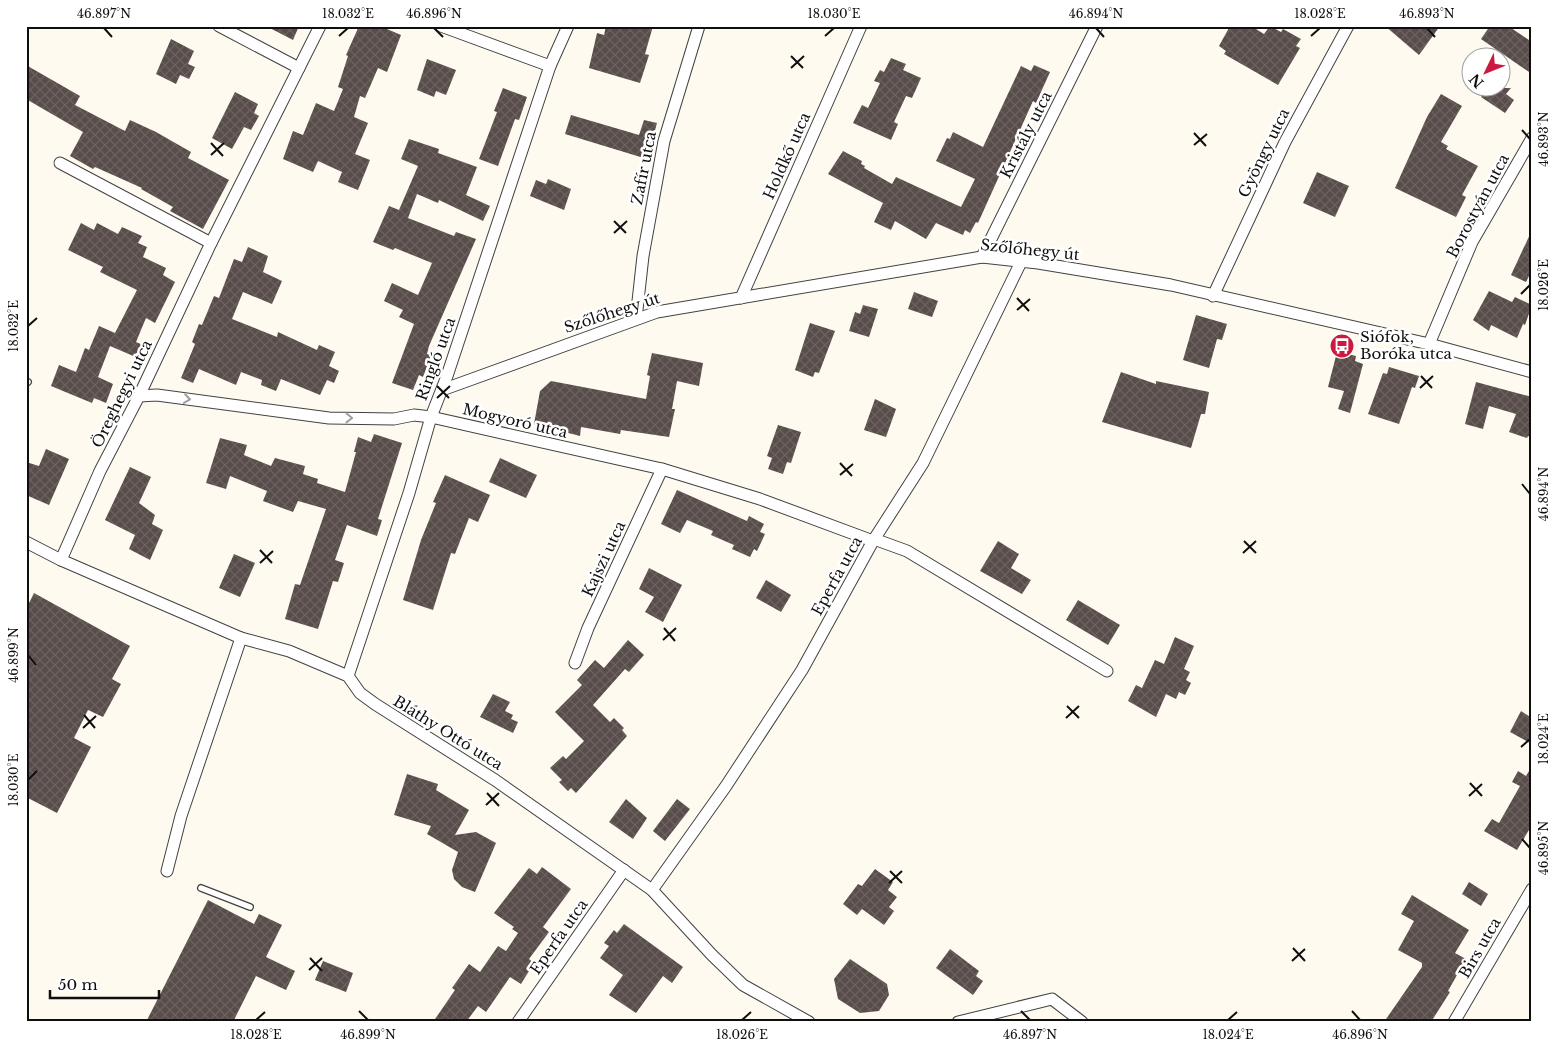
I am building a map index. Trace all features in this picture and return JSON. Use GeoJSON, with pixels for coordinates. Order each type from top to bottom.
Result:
{"type":"FeatureCollection","features":[{"type":"Feature","properties":{"kind":"street"},"geometry":{"type":"LineString","coordinates":[[218,26],[299,68]]}},
{"type":"Feature","properties":{"kind":"street","name":"Öreghegyi utca"},"geometry":{"type":"LineString","coordinates":[[61,560],[100,471],[139,396],[211,243],[320,26]]}},
{"type":"Feature","properties":{"kind":"street"},"geometry":{"type":"LineString","coordinates":[[441,26],[550,66]]}},
{"type":"Feature","properties":{"kind":"street","name":"Ringló utca"},"geometry":{"type":"LineString","coordinates":[[348,676],[409,493],[431,417],[442,390],[550,66],[568,26]]}},
{"type":"Feature","properties":{"kind":"street","name":"Zafír utca"},"geometry":{"type":"LineString","coordinates":[[636,319],[643,256],[664,141],[700,26]]}},
{"type":"Feature","properties":{"kind":"street","name":"Holdkő utca"},"geometry":{"type":"LineString","coordinates":[[741,298],[861,26]]}},
{"type":"Feature","properties":{"kind":"street","name":"Kristály utca"},"geometry":{"type":"LineString","coordinates":[[982,257],[1097,26]]}},
{"type":"Feature","properties":{"kind":"street","name":"Gyöngy utca"},"geometry":{"type":"LineString","coordinates":[[1213,296],[1285,142],[1348,26]]}},
{"type":"Feature","properties":{"kind":"street","name":"Borostyán utca"},"geometry":{"type":"LineString","coordinates":[[1429,344],[1472,242],[1532,138]]}},
{"type":"Feature","properties":{"kind":"street"},"geometry":{"type":"LineString","coordinates":[[60,163],[211,243]]}},
{"type":"Feature","properties":{"kind":"street","name":"Szőlőhegy út"},"geometry":{"type":"LineString","coordinates":[[442,390],[657,312],[982,257],[1038,263],[1171,285],[1429,344],[1532,372]]}},
{"type":"Feature","properties":{"kind":"street","name":"Eperfa utca"},"geometry":{"type":"LineString","coordinates":[[652,890],[726,786],[802,670],[874,540],[923,463],[1021,262]]}},
{"type":"Feature","properties":{"kind":"street","name":"Mogyoró utca"},"geometry":{"type":"LineString","coordinates":[[139,396],[158,395],[329,418],[394,419],[414,415],[431,417],[662,469],[760,499],[907,551],[1107,671]]}},
{"type":"Feature","properties":{"kind":"street","name":"Kajszi utca"},"geometry":{"type":"LineString","coordinates":[[575,663],[588,628],[662,469]]}},
{"type":"Feature","properties":{"kind":"street","name":"Bláthy Ottó utca"},"geometry":{"type":"LineString","coordinates":[[26,542],[61,560],[241,638],[289,651],[348,676],[360,693],[375,704],[495,780],[652,890],[712,955],[743,985],[808,1022]]}},
{"type":"Feature","properties":{"kind":"street"},"geometry":{"type":"LineString","coordinates":[[167,871],[181,816],[241,638]]}},
{"type":"Feature","properties":{"kind":"street","name":"Eperfa utca"},"geometry":{"type":"LineString","coordinates":[[518,1022],[624,870]]}},
{"type":"Feature","properties":{"kind":"street","name":"Birs utca"},"geometry":{"type":"LineString","coordinates":[[1454,1022],[1532,888]]}},
{"type":"Feature","properties":{"kind":"street"},"geometry":{"type":"LineString","coordinates":[[958,1022],[1052,999],[1082,1022]]}},
{"type":"Feature","properties":{"kind":"lane"},"geometry":{"type":"LineString","coordinates":[[200,888],[250,907]]}},
{"type":"Feature","properties":{"kind":"building"},"geometry":{"type":"Polygon","coordinates":[[[266,26],[299,26],[293,40],[266,26]]]}},
{"type":"Feature","properties":{"kind":"building"},"geometry":{"type":"Polygon","coordinates":[[[359,26],[380,26],[401,35],[387,72],[378,68],[365,98],[360,96],[354,117],[368,123],[355,154],[370,160],[358,190],[338,182],[342,172],[318,161],[313,172],[283,159],[293,131],[303,135],[316,103],[334,111],[343,89],[338,87],[348,56],[346,55],[359,26]]]}},
{"type":"Feature","properties":{"kind":"building"},"geometry":{"type":"Polygon","coordinates":[[[606,26],[653,26],[645,54],[649,55],[640,83],[589,68],[597,33],[604,35],[606,26]]]}},
{"type":"Feature","properties":{"kind":"building"},"geometry":{"type":"Polygon","coordinates":[[[1230,26],[1251,26],[1264,34],[1270,26],[1281,32],[1283,29],[1301,39],[1296,46],[1300,48],[1278,85],[1224,54],[1226,51],[1219,46],[1230,26]]]}},
{"type":"Feature","properties":{"kind":"building"},"geometry":{"type":"Polygon","coordinates":[[[1385,26],[1440,26],[1419,55],[1385,26]]]}},
{"type":"Feature","properties":{"kind":"building"},"geometry":{"type":"Polygon","coordinates":[[[1490,26],[1508,26],[1532,42],[1532,74],[1510,59],[1510,48],[1494,48],[1481,39],[1490,26]]]}},
{"type":"Feature","properties":{"kind":"building"},"geometry":{"type":"Polygon","coordinates":[[[171,39],[194,51],[188,64],[195,67],[189,79],[180,75],[176,84],[156,74],[171,39]]]}},
{"type":"Feature","properties":{"kind":"building"},"geometry":{"type":"Polygon","coordinates":[[[891,58],[906,64],[903,70],[921,78],[912,98],[906,96],[894,122],[898,124],[891,140],[853,123],[862,105],[868,108],[880,83],[874,81],[880,70],[884,72],[891,58]]]}},
{"type":"Feature","properties":{"kind":"building"},"geometry":{"type":"Polygon","coordinates":[[[427,59],[456,70],[446,95],[436,91],[434,97],[417,90],[427,59]]]}},
{"type":"Feature","properties":{"kind":"building"},"geometry":{"type":"Polygon","coordinates":[[[26,65],[80,96],[75,105],[125,131],[130,120],[156,132],[191,152],[188,158],[229,180],[203,229],[170,211],[173,207],[142,188],[95,167],[93,169],[70,156],[83,132],[26,99],[26,65]]]}},
{"type":"Feature","properties":{"kind":"building"},"geometry":{"type":"Polygon","coordinates":[[[1034,65],[1050,72],[1036,103],[1033,101],[978,223],[976,222],[970,233],[965,230],[963,235],[936,223],[926,239],[895,221],[891,230],[874,222],[883,203],[828,174],[843,151],[862,161],[861,164],[865,166],[864,168],[892,184],[896,177],[961,207],[975,179],[936,161],[947,138],[950,139],[953,132],[983,147],[1021,66],[1031,71],[1034,65]]]}},
{"type":"Feature","properties":{"kind":"building"},"geometry":{"type":"Polygon","coordinates":[[[503,88],[527,97],[519,120],[515,119],[498,166],[479,159],[497,112],[494,111],[503,88]]]}},
{"type":"Feature","properties":{"kind":"building"},"geometry":{"type":"Polygon","coordinates":[[[235,92],[258,104],[254,113],[259,116],[251,130],[244,127],[232,149],[212,138],[235,92]]]}},
{"type":"Feature","properties":{"kind":"building"},"geometry":{"type":"Polygon","coordinates":[[[1441,94],[1462,106],[1441,142],[1448,146],[1446,149],[1478,166],[1462,195],[1466,197],[1456,217],[1395,188],[1427,117],[1441,94]]]}},
{"type":"Feature","properties":{"kind":"building"},"geometry":{"type":"Polygon","coordinates":[[[1510,97],[1514,100],[1505,113],[1482,98],[1510,97]]]}},
{"type":"Feature","properties":{"kind":"building"},"geometry":{"type":"Polygon","coordinates":[[[571,115],[639,135],[644,120],[657,123],[647,159],[565,134],[571,115]]]}},
{"type":"Feature","properties":{"kind":"building"},"geometry":{"type":"Polygon","coordinates":[[[409,139],[439,149],[438,153],[477,167],[466,195],[490,206],[483,221],[439,200],[438,203],[417,194],[408,218],[454,236],[456,232],[476,239],[429,346],[427,354],[431,355],[423,377],[419,375],[413,390],[392,383],[414,324],[399,317],[403,310],[384,301],[392,283],[418,295],[432,263],[395,248],[393,250],[373,242],[389,206],[399,210],[418,166],[401,159],[409,139]]]}},
{"type":"Feature","properties":{"kind":"building"},"geometry":{"type":"Polygon","coordinates":[[[1317,172],[1349,186],[1335,217],[1303,203],[1317,172]]]}},
{"type":"Feature","properties":{"kind":"building"},"geometry":{"type":"Polygon","coordinates":[[[548,179],[571,189],[564,210],[530,196],[536,180],[546,184],[548,179]]]}},
{"type":"Feature","properties":{"kind":"building"},"geometry":{"type":"Polygon","coordinates":[[[81,223],[94,230],[97,223],[118,234],[122,227],[142,236],[138,243],[147,247],[143,257],[166,268],[163,275],[175,282],[155,323],[146,318],[136,342],[143,345],[138,358],[110,346],[98,377],[113,384],[106,403],[94,398],[92,403],[51,386],[59,365],[76,372],[85,348],[89,350],[99,326],[115,333],[137,290],[100,272],[103,267],[68,250],[81,223]]]}},
{"type":"Feature","properties":{"kind":"building"},"geometry":{"type":"Polygon","coordinates":[[[1532,230],[1532,270],[1526,282],[1511,275],[1532,230]]]}},
{"type":"Feature","properties":{"kind":"building"},"geometry":{"type":"Polygon","coordinates":[[[248,247],[268,256],[263,272],[282,281],[272,304],[243,292],[232,319],[277,337],[278,332],[317,350],[319,345],[335,352],[329,366],[339,371],[334,383],[327,380],[320,395],[281,379],[276,391],[261,385],[262,380],[241,372],[236,385],[199,369],[193,383],[181,378],[195,344],[192,342],[199,324],[202,325],[214,296],[219,298],[234,259],[242,262],[248,247]]]}},
{"type":"Feature","properties":{"kind":"building"},"geometry":{"type":"Polygon","coordinates":[[[1489,291],[1512,302],[1515,297],[1532,305],[1525,325],[1523,324],[1517,338],[1491,325],[1489,331],[1473,320],[1489,291]]]}},
{"type":"Feature","properties":{"kind":"building"},"geometry":{"type":"Polygon","coordinates":[[[914,292],[938,301],[932,317],[908,309],[914,292]]]}},
{"type":"Feature","properties":{"kind":"building"},"geometry":{"type":"Polygon","coordinates":[[[863,305],[878,309],[869,337],[849,331],[855,312],[860,314],[863,305]]]}},
{"type":"Feature","properties":{"kind":"building"},"geometry":{"type":"Polygon","coordinates":[[[1196,315],[1227,324],[1222,340],[1217,339],[1209,368],[1183,360],[1196,315]]]}},
{"type":"Feature","properties":{"kind":"building"},"geometry":{"type":"Polygon","coordinates":[[[810,323],[835,331],[819,373],[815,372],[813,377],[795,370],[810,323]]]}},
{"type":"Feature","properties":{"kind":"building"},"geometry":{"type":"Polygon","coordinates":[[[1340,352],[1356,356],[1355,361],[1363,364],[1350,413],[1338,409],[1344,391],[1328,387],[1336,356],[1339,357],[1340,352]]]}},
{"type":"Feature","properties":{"kind":"building"},"geometry":{"type":"Polygon","coordinates":[[[652,353],[703,363],[699,386],[677,381],[672,409],[675,409],[669,437],[621,430],[620,434],[581,427],[580,436],[534,424],[540,391],[551,381],[646,399],[650,376],[647,375],[652,353]]]}},
{"type":"Feature","properties":{"kind":"building"},"geometry":{"type":"Polygon","coordinates":[[[1389,367],[1419,376],[1415,388],[1412,387],[1399,424],[1368,414],[1383,373],[1387,374],[1389,367]]]}},
{"type":"Feature","properties":{"kind":"building"},"geometry":{"type":"Polygon","coordinates":[[[1121,372],[1156,384],[1156,381],[1209,392],[1205,414],[1201,414],[1191,448],[1102,422],[1121,372]]]}},
{"type":"Feature","properties":{"kind":"building"},"geometry":{"type":"Polygon","coordinates":[[[1476,382],[1532,397],[1532,438],[1509,432],[1516,414],[1489,406],[1483,429],[1465,424],[1476,382]]]}},
{"type":"Feature","properties":{"kind":"building"},"geometry":{"type":"Polygon","coordinates":[[[875,399],[896,409],[886,437],[864,430],[875,399]]]}},
{"type":"Feature","properties":{"kind":"building"},"geometry":{"type":"Polygon","coordinates":[[[778,425],[801,432],[791,463],[787,462],[783,474],[768,469],[772,458],[767,456],[778,425]]]}},
{"type":"Feature","properties":{"kind":"building"},"geometry":{"type":"Polygon","coordinates":[[[374,434],[402,443],[378,519],[382,520],[377,536],[347,525],[335,560],[344,563],[338,582],[333,581],[318,629],[285,619],[295,584],[300,585],[326,509],[298,501],[293,512],[263,501],[267,491],[230,476],[226,489],[206,483],[220,438],[247,445],[244,455],[271,466],[275,458],[305,466],[303,474],[318,479],[317,483],[345,492],[356,452],[354,452],[358,437],[371,442],[374,434]]]}},
{"type":"Feature","properties":{"kind":"building"},"geometry":{"type":"Polygon","coordinates":[[[46,449],[69,459],[49,505],[26,495],[26,462],[39,466],[46,449]]]}},
{"type":"Feature","properties":{"kind":"building"},"geometry":{"type":"Polygon","coordinates":[[[500,458],[537,475],[526,498],[489,482],[500,458]]]}},
{"type":"Feature","properties":{"kind":"building"},"geometry":{"type":"Polygon","coordinates":[[[130,467],[151,477],[139,503],[155,515],[152,524],[163,530],[150,560],[129,549],[135,535],[105,520],[130,467]]]}},
{"type":"Feature","properties":{"kind":"building"},"geometry":{"type":"Polygon","coordinates":[[[445,475],[490,495],[478,522],[469,518],[455,554],[451,553],[433,610],[403,600],[421,540],[436,503],[433,502],[445,475]]]}},
{"type":"Feature","properties":{"kind":"building"},"geometry":{"type":"Polygon","coordinates":[[[677,490],[747,521],[749,516],[764,524],[760,532],[765,534],[757,551],[754,549],[750,557],[732,549],[734,545],[711,535],[713,531],[687,520],[680,533],[661,524],[677,490]]]}},
{"type":"Feature","properties":{"kind":"building"},"geometry":{"type":"Polygon","coordinates":[[[998,541],[1019,554],[1011,568],[1031,580],[1022,594],[980,571],[998,541]]]}},
{"type":"Feature","properties":{"kind":"building"},"geometry":{"type":"Polygon","coordinates":[[[234,554],[255,563],[240,597],[219,588],[234,554]]]}},
{"type":"Feature","properties":{"kind":"building"},"geometry":{"type":"Polygon","coordinates":[[[649,568],[682,585],[663,622],[645,612],[654,597],[639,589],[649,568]]]}},
{"type":"Feature","properties":{"kind":"building"},"geometry":{"type":"Polygon","coordinates":[[[766,580],[791,595],[781,612],[756,598],[766,580]]]}},
{"type":"Feature","properties":{"kind":"building"},"geometry":{"type":"Polygon","coordinates":[[[34,593],[130,646],[112,679],[121,684],[103,717],[88,710],[74,738],[91,747],[57,813],[26,797],[26,609],[34,593]]]}},
{"type":"Feature","properties":{"kind":"building"},"geometry":{"type":"Polygon","coordinates":[[[1078,600],[1120,625],[1108,645],[1066,620],[1078,600]]]}},
{"type":"Feature","properties":{"kind":"building"},"geometry":{"type":"Polygon","coordinates":[[[1175,637],[1194,646],[1184,669],[1190,672],[1186,680],[1191,683],[1185,695],[1179,692],[1176,699],[1166,694],[1156,717],[1128,701],[1136,685],[1142,688],[1155,660],[1164,664],[1175,637]]]}},
{"type":"Feature","properties":{"kind":"building"},"geometry":{"type":"Polygon","coordinates":[[[628,640],[644,655],[629,672],[625,669],[593,705],[610,722],[614,718],[624,728],[622,730],[627,736],[576,793],[571,788],[568,791],[559,782],[562,780],[550,768],[563,756],[566,759],[584,741],[555,712],[582,685],[577,680],[595,660],[604,668],[628,640]]]}},
{"type":"Feature","properties":{"kind":"building"},"geometry":{"type":"Polygon","coordinates":[[[493,694],[510,702],[505,711],[513,715],[511,719],[518,722],[513,733],[480,717],[493,694]]]}},
{"type":"Feature","properties":{"kind":"building"},"geometry":{"type":"Polygon","coordinates":[[[1521,711],[1532,718],[1532,744],[1510,732],[1521,711]]]}},
{"type":"Feature","properties":{"kind":"building"},"geometry":{"type":"Polygon","coordinates":[[[1532,766],[1532,825],[1517,850],[1484,831],[1492,819],[1499,823],[1520,786],[1512,782],[1518,771],[1526,776],[1532,766]]]}},
{"type":"Feature","properties":{"kind":"building"},"geometry":{"type":"Polygon","coordinates":[[[407,774],[438,784],[436,790],[469,810],[455,835],[476,832],[496,843],[475,892],[462,887],[454,879],[452,870],[458,852],[427,834],[431,826],[394,815],[407,774]]]}},
{"type":"Feature","properties":{"kind":"building"},"geometry":{"type":"Polygon","coordinates":[[[626,799],[647,818],[633,839],[609,822],[626,799]]]}},
{"type":"Feature","properties":{"kind":"building"},"geometry":{"type":"Polygon","coordinates":[[[677,799],[690,809],[665,841],[653,831],[677,799]]]}},
{"type":"Feature","properties":{"kind":"building"},"geometry":{"type":"Polygon","coordinates":[[[542,867],[571,889],[543,927],[549,932],[529,959],[534,963],[521,984],[510,977],[486,1012],[478,1006],[466,1022],[433,1022],[455,990],[452,988],[469,964],[480,972],[498,946],[506,951],[518,933],[512,929],[514,927],[494,913],[529,868],[537,874],[542,867]]]}},
{"type":"Feature","properties":{"kind":"building"},"geometry":{"type":"Polygon","coordinates":[[[875,869],[893,882],[888,890],[897,897],[889,907],[894,911],[884,925],[862,909],[857,915],[843,904],[858,884],[862,886],[875,869]]]}},
{"type":"Feature","properties":{"kind":"building"},"geometry":{"type":"Polygon","coordinates":[[[1469,882],[1488,894],[1481,906],[1462,894],[1469,882]]]}},
{"type":"Feature","properties":{"kind":"building"},"geometry":{"type":"Polygon","coordinates":[[[1412,895],[1469,930],[1455,953],[1466,959],[1448,991],[1450,992],[1431,1022],[1384,1022],[1422,967],[1422,963],[1398,950],[1414,921],[1401,914],[1412,895]]]}},
{"type":"Feature","properties":{"kind":"building"},"geometry":{"type":"Polygon","coordinates":[[[208,900],[254,924],[259,914],[282,925],[266,957],[295,971],[286,990],[256,976],[233,1022],[146,1022],[208,900]]]}},
{"type":"Feature","properties":{"kind":"building"},"geometry":{"type":"Polygon","coordinates":[[[624,924],[683,967],[672,983],[663,976],[636,1013],[609,995],[623,975],[600,958],[609,946],[604,943],[614,930],[617,933],[624,924]]]}},
{"type":"Feature","properties":{"kind":"building"},"geometry":{"type":"Polygon","coordinates":[[[950,949],[979,971],[976,976],[983,981],[973,995],[936,968],[950,949]]]}},
{"type":"Feature","properties":{"kind":"building"},"geometry":{"type":"Polygon","coordinates":[[[850,959],[887,984],[889,995],[879,1011],[860,1013],[838,999],[834,979],[850,959]]]}},
{"type":"Feature","properties":{"kind":"building"},"geometry":{"type":"Polygon","coordinates":[[[323,961],[353,973],[346,992],[315,980],[323,961]]]}},
{"type":"Feature","properties":{"kind":"place","name":"Siófok, Boróka utca"},"geometry":{"type":"Point","coordinates":[1342,346]}}]}
